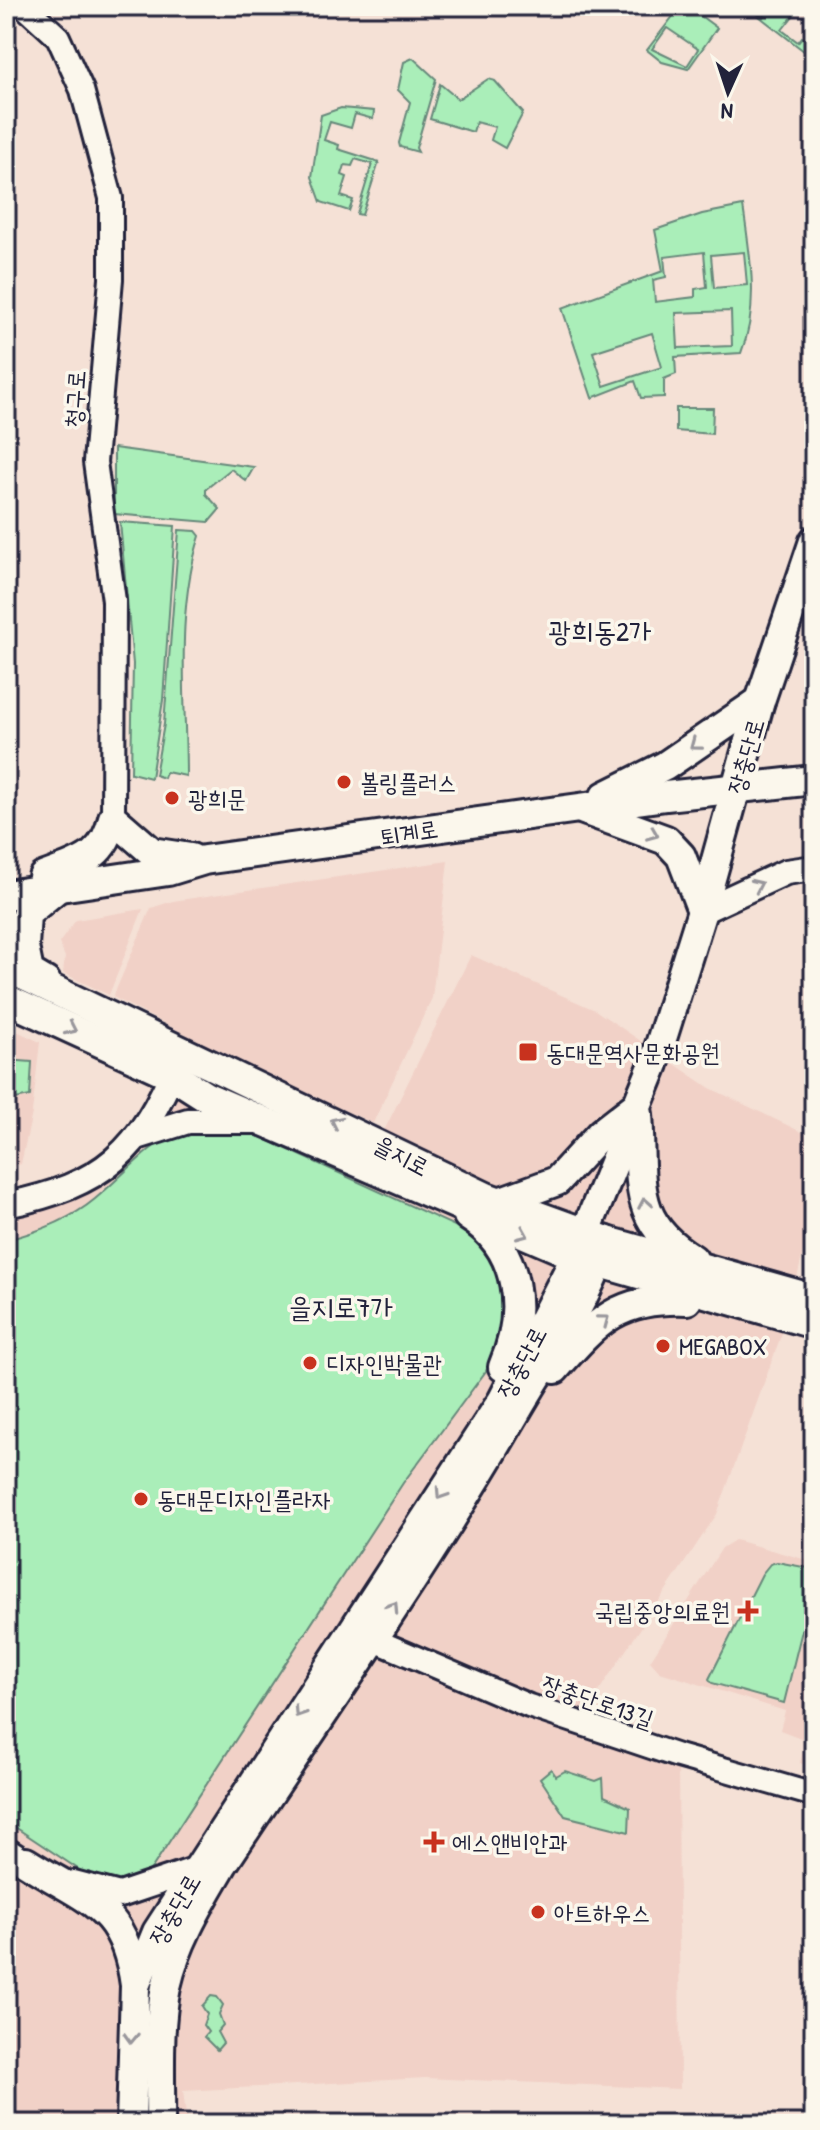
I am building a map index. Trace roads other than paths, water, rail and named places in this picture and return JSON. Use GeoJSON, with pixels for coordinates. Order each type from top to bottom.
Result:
{"type":"FeatureCollection","features":[{"type":"Feature","properties":{"kind":"main road","name":"장충단로"},"geometry":{"type":"LineString","coordinates":[[160,2124],[166,1988],[187,1927],[223,1864],[483,1470],[513,1417],[592,1249],[702,911],[760,701],[814,541]]}},
{"type":"Feature","properties":{"kind":"main road"},"geometry":{"type":"LineString","coordinates":[[579,809],[665,766],[760,701]]}},
{"type":"Feature","properties":{"kind":"main road","name":"퇴계로"},"geometry":{"type":"LineString","coordinates":[[6,894],[168,871],[204,860],[814,780]]}},
{"type":"Feature","properties":{"kind":"main road"},"geometry":{"type":"LineString","coordinates":[[579,809],[666,840],[681,856],[702,911],[786,872],[814,868]]}},
{"type":"Feature","properties":{"kind":"main road"},"geometry":{"type":"LineString","coordinates":[[6,894],[93,857],[108,839],[113,818],[152,852],[204,860]]}},
{"type":"Feature","properties":{"kind":"main road"},"geometry":{"type":"LineString","coordinates":[[60,886],[26,914],[24,947],[29,972],[97,1013]]}},
{"type":"Feature","properties":{"kind":"main road","name":"을지로"},"geometry":{"type":"LineString","coordinates":[[6,967],[97,1013],[177,1063],[205,1096],[433,1195],[814,1324]]}},
{"type":"Feature","properties":{"kind":"main road","name":"을지로"},"geometry":{"type":"LineString","coordinates":[[6,999],[177,1063],[499,1202],[592,1249],[719,1272],[814,1299]]}},
{"type":"Feature","properties":{"kind":"main road"},"geometry":{"type":"LineString","coordinates":[[6,1205],[43,1197],[88,1180],[137,1137],[177,1063]]}},
{"type":"Feature","properties":{"kind":"main road"},"geometry":{"type":"LineString","coordinates":[[499,1202],[557,1181],[601,1133],[638,1105]]}},
{"type":"Feature","properties":{"kind":"main road"},"geometry":{"type":"LineString","coordinates":[[638,1105],[647,1215],[669,1243],[719,1272]]}},
{"type":"Feature","properties":{"kind":"main road"},"geometry":{"type":"LineString","coordinates":[[137,1137],[204,1119],[264,1122]]}},
{"type":"Feature","properties":{"kind":"main road"},"geometry":{"type":"LineString","coordinates":[[433,1195],[474,1220],[496,1245],[507,1260],[518,1295],[514,1337],[469,1450]]}},
{"type":"Feature","properties":{"kind":"main road","name":"장충단로"},"geometry":{"type":"LineString","coordinates":[[131,2124],[135,1986],[157,1932],[502,1401],[592,1249]]}},
{"type":"Feature","properties":{"kind":"main road"},"geometry":{"type":"LineString","coordinates":[[513,1417],[580,1341],[606,1317],[629,1304],[660,1299],[760,1308]]}},
{"type":"Feature","properties":{"kind":"main road"},"geometry":{"type":"LineString","coordinates":[[16,1855],[110,1895],[135,1891],[197,1869]]}},
{"type":"Feature","properties":{"kind":"main road"},"geometry":{"type":"LineString","coordinates":[[16,1855],[116,1922],[130,1954],[135,1986]]}},
{"type":"Feature","properties":{"kind":"main road"},"geometry":{"type":"LineString","coordinates":[[161,2092],[178,2124]]}},
{"type":"Feature","properties":{"kind":"street","name":"청구로"},"geometry":{"type":"LineString","coordinates":[[24,6],[58,37],[82,90],[111,198],[111,279],[95,462],[114,601],[113,818]]}},
{"type":"Feature","properties":{"kind":"street","name":"장충단로13길"},"geometry":{"type":"LineString","coordinates":[[372,1639],[529,1706],[678,1756],[814,1795]]}},
{"type":"Feature","properties":{"kind":"place","name":"볼링플러스"},"geometry":{"type":"Point","coordinates":[344,782]}},
{"type":"Feature","properties":{"kind":"place","name":"광희문"},"geometry":{"type":"Point","coordinates":[172,798]}},
{"type":"Feature","properties":{"kind":"place","name":"동대문역사문화공원"},"geometry":{"type":"Point","coordinates":[528,1052]}},
{"type":"Feature","properties":{"kind":"place","name":"MEGABOX"},"geometry":{"type":"Point","coordinates":[663,1346]}},
{"type":"Feature","properties":{"kind":"place","name":"디자인박물관"},"geometry":{"type":"Point","coordinates":[310,1363]}},
{"type":"Feature","properties":{"kind":"place","name":"동대문디자인플라자"},"geometry":{"type":"Point","coordinates":[141,1499]}},
{"type":"Feature","properties":{"kind":"place","name":"국립중앙의료원"},"geometry":{"type":"Point","coordinates":[748,1611]}},
{"type":"Feature","properties":{"kind":"place","name":"에스앤비안과"},"geometry":{"type":"Point","coordinates":[434,1842]}},
{"type":"Feature","properties":{"kind":"place","name":"아트하우스"},"geometry":{"type":"Point","coordinates":[538,1912]}},
{"type":"Feature","properties":{"kind":"district","name":"광희동2가"},"geometry":{"type":"Point","coordinates":[600,631]}},
{"type":"Feature","properties":{"kind":"district","name":"을지로7가"},"geometry":{"type":"Point","coordinates":[341,1307]}}]}
